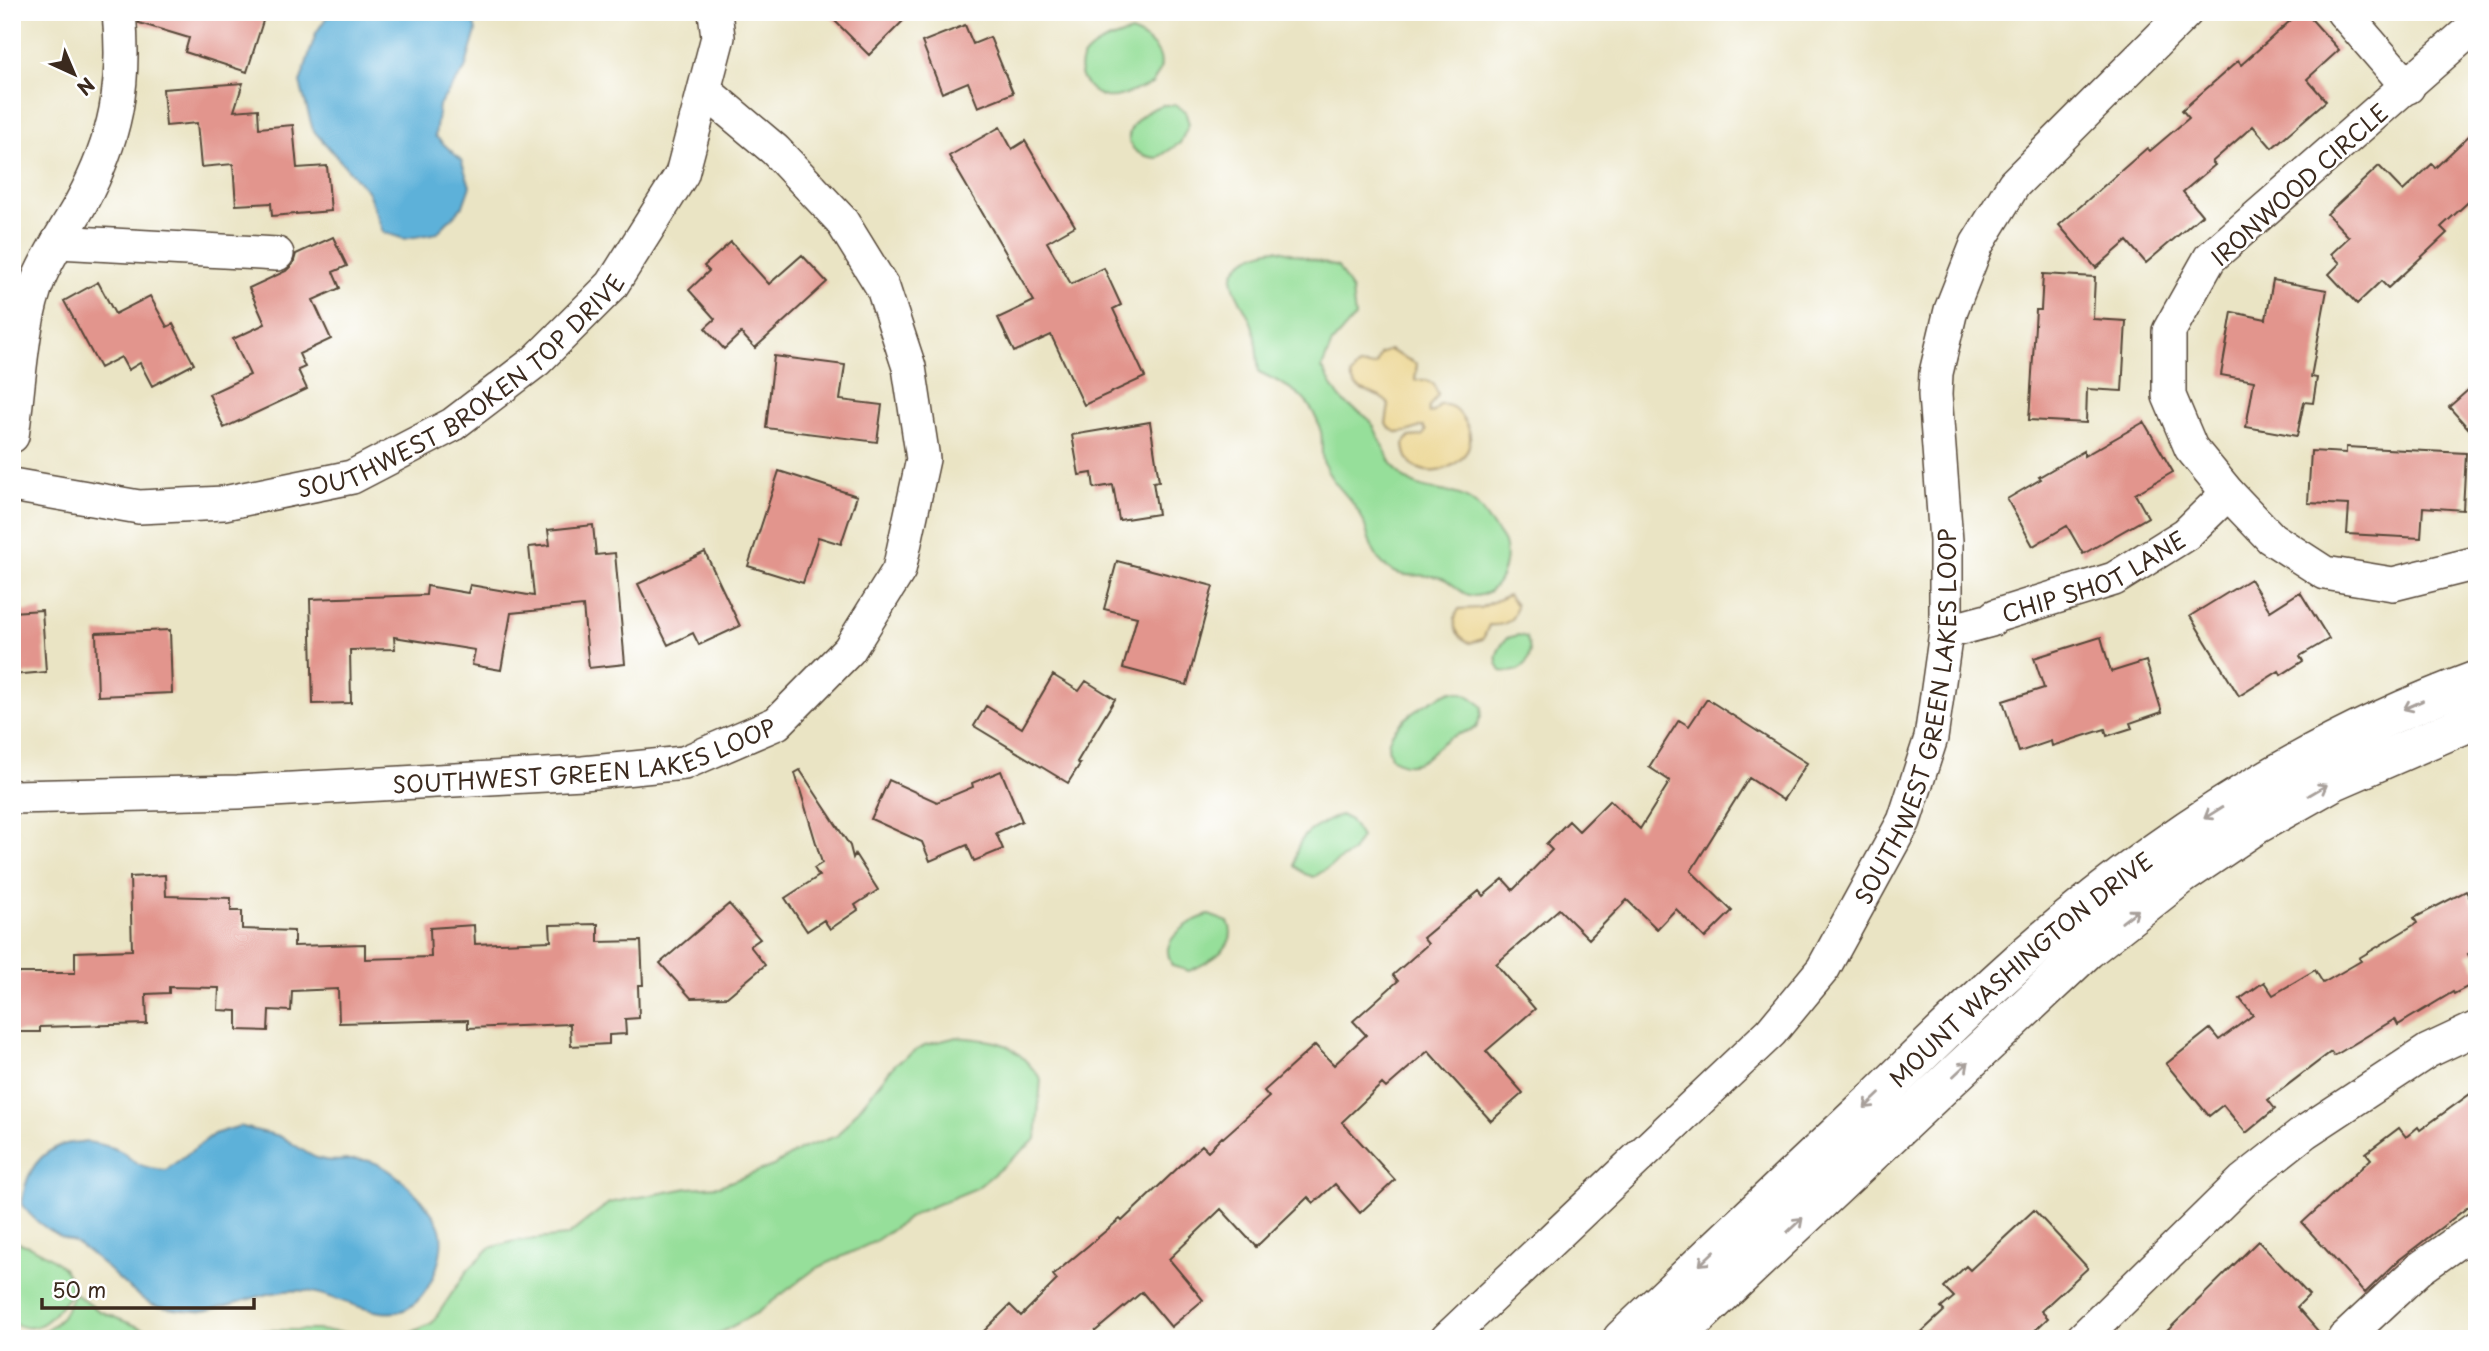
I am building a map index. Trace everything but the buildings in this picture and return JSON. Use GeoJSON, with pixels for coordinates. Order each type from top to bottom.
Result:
{"type":"FeatureCollection","features":[{"type":"Feature","properties":{"kind":"main road","name":"MOUNT WASHINGTON DRIVE"},"geometry":{"type":"LineString","coordinates":[[1682,1325],[2003,975],[2090,903],[2174,838],[2263,782],[2347,735],[2477,680]]}},
{"type":"Feature","properties":{"kind":"main road","name":"MOUNT WASHINGTON DRIVE"},"geometry":{"type":"LineString","coordinates":[[1622,1339],[1682,1325],[2087,950],[2182,875],[2256,825],[2334,781],[2477,719]]}},
{"type":"Feature","properties":{"kind":"street"},"geometry":{"type":"LineString","coordinates":[[12,436],[25,331],[38,279],[82,200],[101,160],[116,117],[123,53],[119,12]]}},
{"type":"Feature","properties":{"kind":"street","name":"SOUTHWEST BROKEN TOP DRIVE"},"geometry":{"type":"LineString","coordinates":[[12,485],[139,507],[224,503],[352,477],[452,425],[536,361],[612,285],[682,174],[718,37],[715,12]]}},
{"type":"Feature","properties":{"kind":"street","name":"SOUTHWEST GREEN LAKES LOOP"},"geometry":{"type":"LineString","coordinates":[[1447,1339],[1771,1032],[1823,969],[1904,821],[1931,738],[1946,632],[1946,541],[1935,395],[1936,373],[1951,310],[1977,244],[2014,184],[2186,12]]}},
{"type":"Feature","properties":{"kind":"street"},"geometry":{"type":"LineString","coordinates":[[2343,12],[2408,87]]}},
{"type":"Feature","properties":{"kind":"street","name":"IRONWOOD CIRCLE"},"geometry":{"type":"LineString","coordinates":[[2477,24],[2210,258],[2169,331],[2169,396],[2191,448],[2228,493],[2271,538],[2325,573],[2393,584],[2477,563]]}},
{"type":"Feature","properties":{"kind":"street","name":"SOUTHWEST GREEN LAKES LOOP"},"geometry":{"type":"LineString","coordinates":[[12,797],[238,792],[583,773],[684,763],[777,723],[849,650],[899,570],[923,458],[909,367],[883,288],[841,220],[775,150],[705,91]]}},
{"type":"Feature","properties":{"kind":"street"},"geometry":{"type":"LineString","coordinates":[[58,242],[277,254]]}},
{"type":"Feature","properties":{"kind":"street","name":"CHIP SHOT LANE"},"geometry":{"type":"LineString","coordinates":[[1946,632],[2114,579],[2186,534],[2228,493]]}},
{"type":"Feature","properties":{"kind":"street"},"geometry":{"type":"LineString","coordinates":[[2082,1339],[2243,1181],[2295,1140],[2428,1051],[2477,1028]]}},
{"type":"Feature","properties":{"kind":"street"},"geometry":{"type":"LineString","coordinates":[[2344,1339],[2419,1269],[2477,1228]]}},
{"type":"Feature","properties":{"kind":"green space"},"geometry":{"type":"Polygon","coordinates":[[[1131,32],[1148,41],[1160,56],[1159,73],[1152,84],[1115,97],[1107,97],[1092,90],[1082,77],[1081,61],[1096,46],[1131,32]]]}},
{"type":"Feature","properties":{"kind":"green space"},"geometry":{"type":"Polygon","coordinates":[[[1163,105],[1175,105],[1185,111],[1189,124],[1180,143],[1157,158],[1146,156],[1132,147],[1129,134],[1138,119],[1163,105]]]}},
{"type":"Feature","properties":{"kind":"green space"},"geometry":{"type":"Polygon","coordinates":[[[1276,249],[1338,267],[1352,291],[1355,317],[1332,343],[1322,368],[1342,400],[1371,422],[1389,459],[1403,477],[1424,488],[1467,498],[1486,517],[1503,540],[1506,551],[1501,577],[1490,590],[1483,594],[1470,595],[1442,578],[1396,573],[1382,563],[1372,548],[1359,512],[1332,479],[1324,464],[1321,432],[1312,409],[1290,388],[1259,372],[1253,328],[1236,292],[1233,276],[1245,260],[1276,249]]]}},
{"type":"Feature","properties":{"kind":"green space"},"geometry":{"type":"Polygon","coordinates":[[[1519,635],[1526,637],[1529,658],[1522,668],[1509,672],[1501,671],[1497,662],[1499,650],[1507,638],[1519,635]]]}},
{"type":"Feature","properties":{"kind":"green space"},"geometry":{"type":"Polygon","coordinates":[[[1452,691],[1469,696],[1482,707],[1476,728],[1449,738],[1419,762],[1405,764],[1395,760],[1388,746],[1398,726],[1432,700],[1452,691]]]}},
{"type":"Feature","properties":{"kind":"green space"},"geometry":{"type":"Polygon","coordinates":[[[1340,815],[1350,820],[1361,837],[1352,852],[1314,877],[1305,874],[1295,866],[1302,839],[1314,828],[1340,815]]]}},
{"type":"Feature","properties":{"kind":"green space"},"geometry":{"type":"Polygon","coordinates":[[[1209,915],[1228,922],[1231,931],[1226,946],[1213,958],[1189,971],[1172,966],[1168,950],[1170,942],[1191,923],[1209,915]]]}},
{"type":"Feature","properties":{"kind":"green space"},"geometry":{"type":"Polygon","coordinates":[[[957,1037],[1005,1045],[1031,1066],[1041,1079],[1036,1139],[977,1188],[916,1213],[874,1242],[815,1269],[757,1313],[709,1339],[12,1339],[31,1336],[56,1323],[74,1293],[99,1311],[166,1338],[227,1330],[316,1330],[400,1338],[432,1323],[467,1271],[490,1248],[515,1241],[567,1236],[609,1203],[688,1188],[719,1186],[773,1166],[801,1149],[837,1136],[895,1064],[925,1045],[957,1037]]]}},
{"type":"Feature","properties":{"kind":"green space"},"geometry":{"type":"Polygon","coordinates":[[[12,1241],[42,1253],[62,1267],[68,1276],[71,1286],[68,1298],[38,1326],[19,1326],[12,1322],[12,1241]]]}},
{"type":"Feature","properties":{"kind":"sand"},"geometry":{"type":"Polygon","coordinates":[[[1389,350],[1417,364],[1415,380],[1434,384],[1438,395],[1429,407],[1429,413],[1434,412],[1440,405],[1447,405],[1462,417],[1470,434],[1468,448],[1460,460],[1447,468],[1433,471],[1419,469],[1409,460],[1404,444],[1409,437],[1422,436],[1426,431],[1423,426],[1399,433],[1390,429],[1386,424],[1389,405],[1385,400],[1353,383],[1351,376],[1357,368],[1376,365],[1380,354],[1389,350]]]}},
{"type":"Feature","properties":{"kind":"sand"},"geometry":{"type":"Polygon","coordinates":[[[1508,595],[1516,605],[1508,622],[1489,625],[1483,639],[1470,643],[1458,633],[1455,620],[1459,609],[1480,608],[1508,595]]]}},
{"type":"Feature","properties":{"kind":"water"},"geometry":{"type":"Polygon","coordinates":[[[330,12],[471,12],[476,31],[465,69],[439,105],[435,136],[461,160],[470,186],[463,206],[437,233],[404,239],[383,232],[368,192],[313,130],[300,83],[316,33],[330,12]]]}},
{"type":"Feature","properties":{"kind":"water"},"geometry":{"type":"Polygon","coordinates":[[[240,1126],[281,1137],[323,1160],[364,1160],[374,1163],[397,1176],[408,1186],[428,1208],[441,1236],[440,1256],[434,1275],[417,1301],[404,1310],[381,1312],[317,1293],[293,1291],[267,1294],[203,1311],[155,1305],[141,1298],[87,1251],[43,1226],[22,1205],[32,1170],[41,1158],[53,1149],[83,1142],[100,1144],[120,1151],[143,1166],[166,1170],[214,1134],[240,1126]]]}}]}
